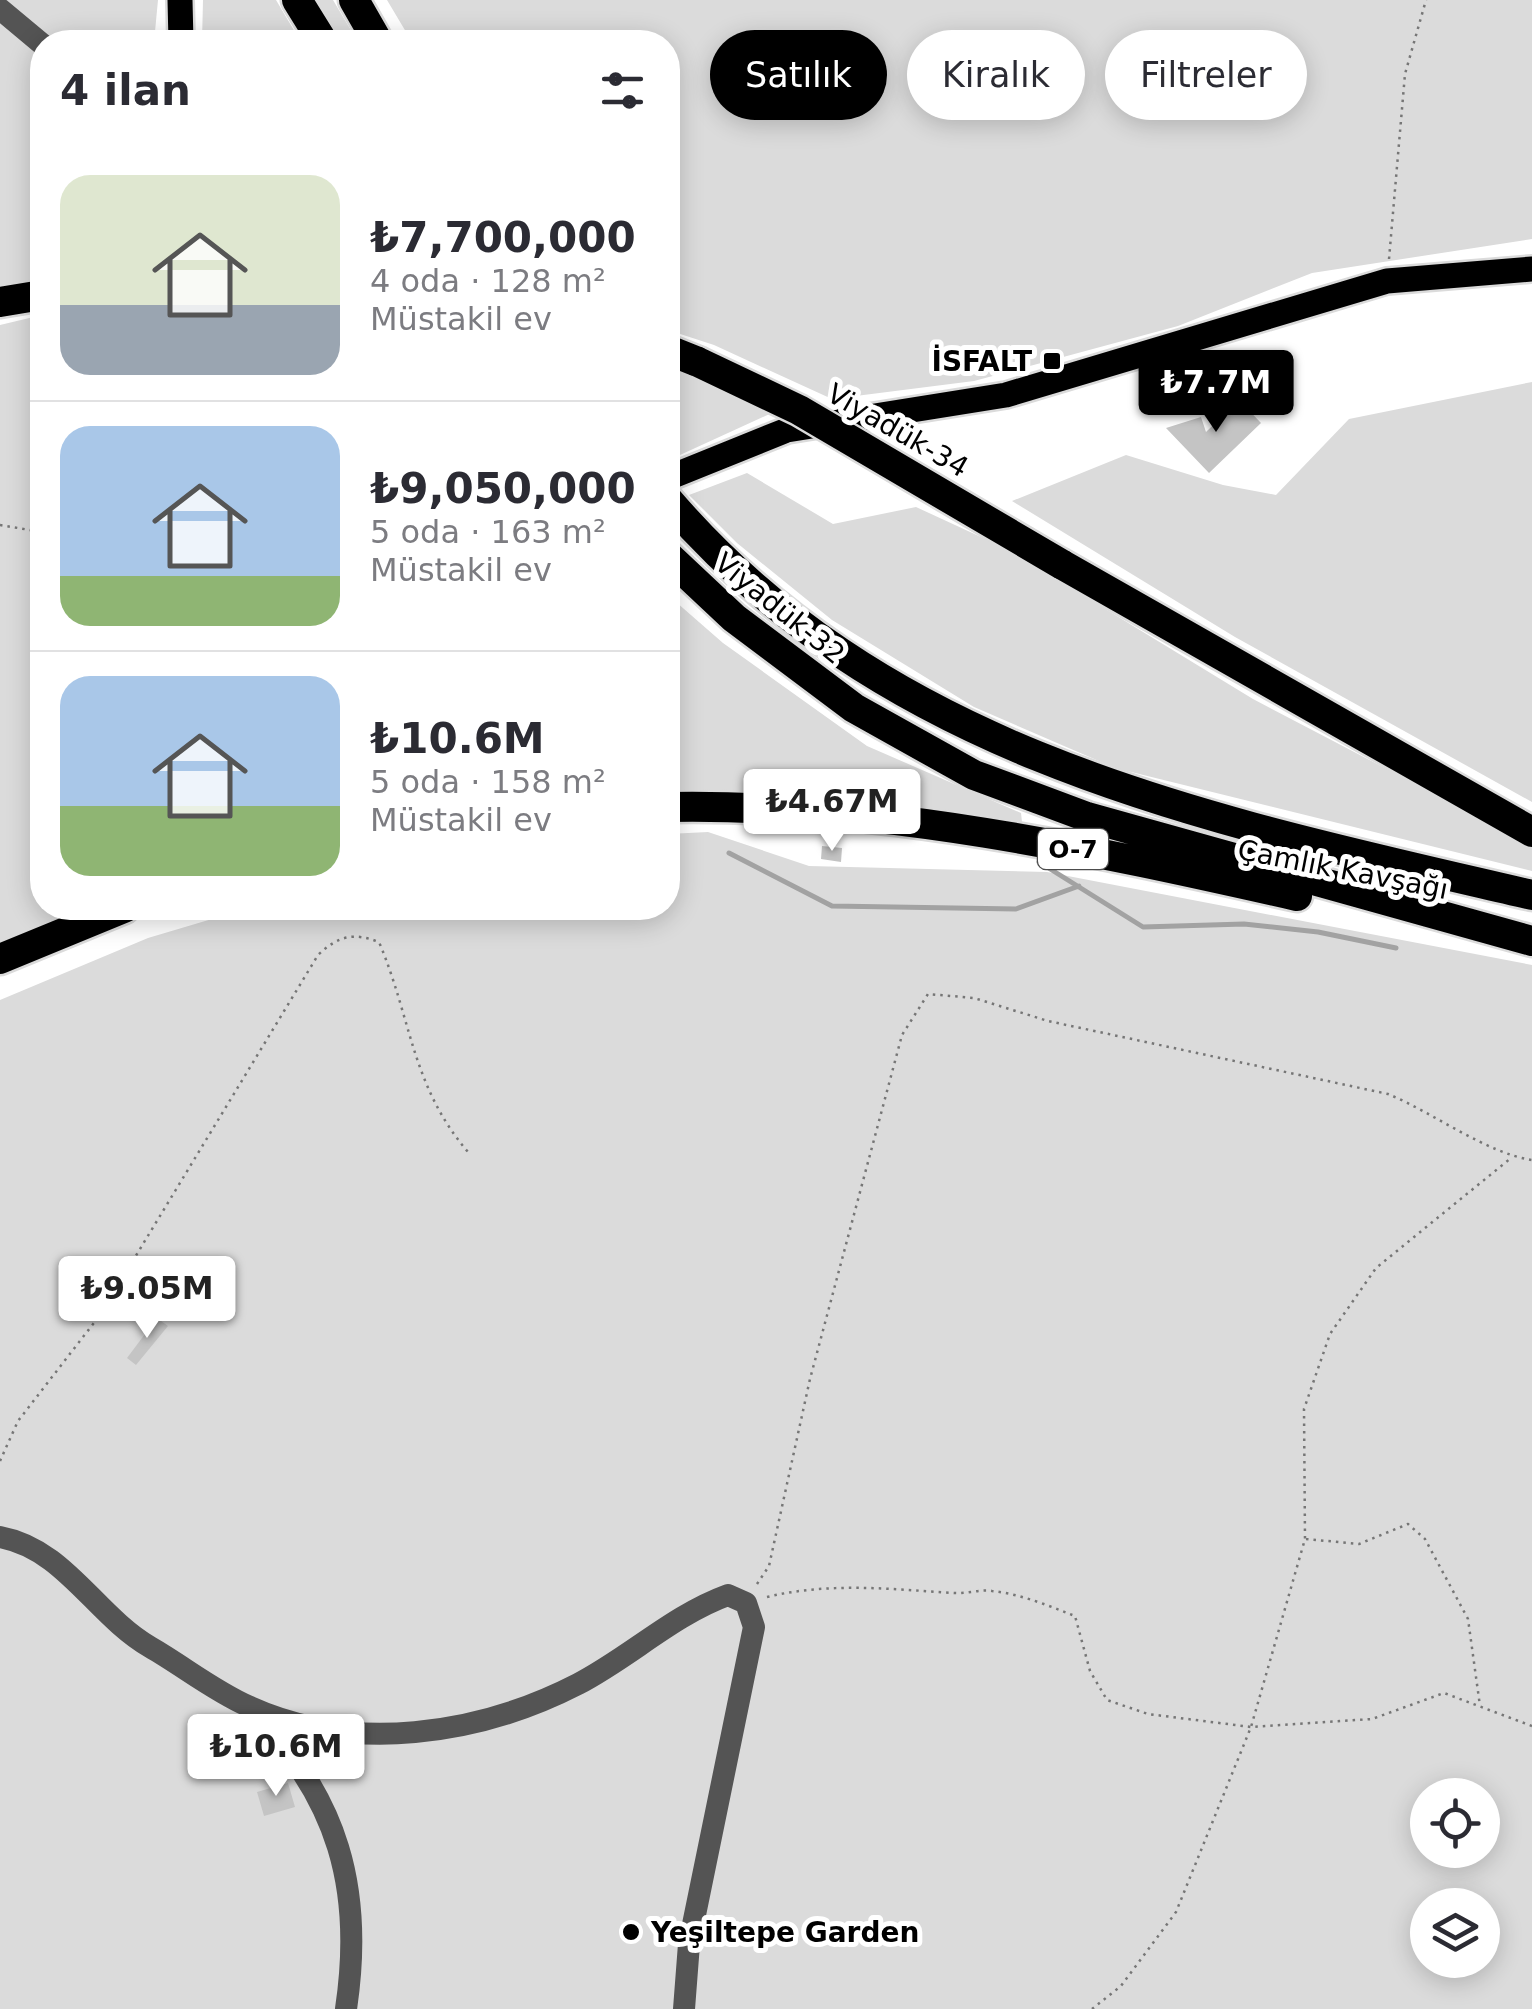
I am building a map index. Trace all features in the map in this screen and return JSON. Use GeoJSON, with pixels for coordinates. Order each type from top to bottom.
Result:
{"type":"FeatureCollection","features":[{"type":"Feature","properties":{"kind":"highway"},"geometry":{"type":"LineString","coordinates":[[296,0],[315,30]]}},
{"type":"Feature","properties":{"kind":"highway"},"geometry":{"type":"LineString","coordinates":[[354,0],[371,30]]}},
{"type":"Feature","properties":{"kind":"highway"},"geometry":{"type":"LineString","coordinates":[[0,302],[30,297]]}},
{"type":"Feature","properties":{"kind":"highway","name":"Viyadük-34"},"geometry":{"type":"LineString","coordinates":[[680,355],[799,410],[1532,832]]}},
{"type":"Feature","properties":{"kind":"highway","name":"Viyadük-32"},"geometry":{"type":"LineString","coordinates":[[680,512],[758,592],[875,675]]}},
{"type":"Feature","properties":{"kind":"highway","name":"Viyadük-32"},"geometry":{"type":"LineString","coordinates":[[680,567],[734,618],[854,708]]}},
{"type":"Feature","properties":{"kind":"highway","name":"Çamlık Kavşağı"},"geometry":{"type":"LineString","coordinates":[[875,675],[992,740],[1121,791],[1532,895]]}},
{"type":"Feature","properties":{"kind":"highway","name":"Çamlık Kavşağı"},"geometry":{"type":"LineString","coordinates":[[854,708],[974,775],[1087,817],[1473,925]]}},
{"type":"Feature","properties":{"kind":"highway","name":"Çamlık Kavşağı"},"geometry":{"type":"LineString","coordinates":[[680,807],[796,812],[1008,838],[1149,862],[1396,918],[1473,925]]}},
{"type":"Feature","properties":{"kind":"highway"},"geometry":{"type":"LineString","coordinates":[[0,959],[95,920]]}},
{"type":"Feature","properties":{"kind":"highway","name":"O-7"},"geometry":{"type":"LineString","coordinates":[[1473,925],[1532,941]]}},
{"type":"Feature","properties":{"kind":"main road"},"geometry":{"type":"LineString","coordinates":[[180,0],[181,30]]}},
{"type":"Feature","properties":{"kind":"main road"},"geometry":{"type":"LineString","coordinates":[[680,473],[787,430],[1006,394],[1387,281],[1532,268]]}},
{"type":"Feature","properties":{"kind":"lane"},"geometry":{"type":"LineString","coordinates":[[0,9],[30,34]]}},
{"type":"Feature","properties":{"kind":"lane"},"geometry":{"type":"LineString","coordinates":[[0,1537],[41,1550],[144,1644],[248,1706],[318,1730],[406,1735],[508,1712],[578,1684],[700,1605],[728,1595],[746,1602],[754,1627],[689,1944],[684,2009]]}},
{"type":"Feature","properties":{"kind":"lane"},"geometry":{"type":"LineString","coordinates":[[248,1706],[291,1750],[322,1798],[338,1846],[350,1908],[352,1966],[346,2009]]}},
{"type":"Feature","properties":{"kind":"path"},"geometry":{"type":"LineString","coordinates":[[1387,281],[1405,74],[1426,0]]}},
{"type":"Feature","properties":{"kind":"path"},"geometry":{"type":"LineString","coordinates":[[0,525],[30,530]]}},
{"type":"Feature","properties":{"kind":"path"},"geometry":{"type":"LineString","coordinates":[[0,1461],[18,1422],[100,1315],[298,987],[318,955],[335,939],[359,934],[379,942],[400,991],[422,1083],[440,1119],[468,1152]]}},
{"type":"Feature","properties":{"kind":"path"},"geometry":{"type":"LineString","coordinates":[[746,1602],[769,1566],[810,1379],[902,1036],[928,994],[974,998],[1048,1021],[1388,1094],[1430,1111],[1512,1157],[1532,1160]]}},
{"type":"Feature","properties":{"kind":"path"},"geometry":{"type":"LineString","coordinates":[[1092,2009],[1121,1986],[1176,1912],[1250,1727],[1305,1539],[1304,1409],[1330,1334],[1376,1268],[1512,1157]]}},
{"type":"Feature","properties":{"kind":"path"},"geometry":{"type":"LineString","coordinates":[[1305,1539],[1359,1544],[1408,1524],[1425,1539],[1468,1619],[1480,1708]]}},
{"type":"Feature","properties":{"kind":"path"},"geometry":{"type":"LineString","coordinates":[[746,1602],[806,1588],[960,1594],[989,1590],[1075,1616],[1090,1670],[1108,1700],[1148,1714],[1250,1727],[1372,1719],[1444,1693],[1532,1726]]}},
{"type":"Feature","properties":{"kind":"shaded area"},"geometry":{"type":"Polygon","coordinates":[[[0,0],[158,0],[155,30],[30,30],[30,284],[0,288],[0,0]]]}},
{"type":"Feature","properties":{"kind":"shaded area"},"geometry":{"type":"Polygon","coordinates":[[[203,0],[276,0],[294,30],[202,30],[203,0]]]}},
{"type":"Feature","properties":{"kind":"shaded area"},"geometry":{"type":"Polygon","coordinates":[[[310,0],[333,0],[351,30],[330,30],[310,0]]]}},
{"type":"Feature","properties":{"kind":"shaded area"},"geometry":{"type":"Polygon","coordinates":[[[387,0],[1532,0],[1532,239],[1312,273],[1178,326],[974,381],[832,399],[714,345],[680,334],[680,30],[405,30],[387,0]]]}},
{"type":"Feature","properties":{"kind":"shaded area"},"geometry":{"type":"Polygon","coordinates":[[[30,318],[30,920],[50,920],[0,944],[0,325],[30,318]]]}},
{"type":"Feature","properties":{"kind":"shaded area"},"geometry":{"type":"Polygon","coordinates":[[[680,370],[774,412],[680,455],[680,370]]]}},
{"type":"Feature","properties":{"kind":"shaded area"},"geometry":{"type":"Polygon","coordinates":[[[1532,382],[1532,802],[1235,637],[1012,501],[1126,455],[1223,485],[1276,495],[1349,419],[1532,382]]]}},
{"type":"Feature","properties":{"kind":"shaded area"},"geometry":{"type":"Polygon","coordinates":[[[747,473],[833,524],[916,507],[1007,549],[1253,699],[1532,845],[1532,871],[1115,768],[974,707],[832,620],[737,543],[689,495],[747,473]]]}},
{"type":"Feature","properties":{"kind":"shaded area"},"geometry":{"type":"Polygon","coordinates":[[[680,605],[723,643],[867,746],[1021,813],[1022,822],[881,803],[680,794],[680,605]]]}},
{"type":"Feature","properties":{"kind":"shaded area"},"geometry":{"type":"Polygon","coordinates":[[[708,832],[809,866],[1047,872],[1532,965],[1532,2009],[0,2009],[0,1000],[148,938],[209,920],[680,920],[680,833],[708,832]]]}},
{"type":"Feature","properties":{"kind":"building"},"geometry":{"type":"Polygon","coordinates":[[[1239,400],[1261,423],[1209,473],[1166,428],[1201,417],[1206,432],[1239,400]]]}},
{"type":"Feature","properties":{"kind":"building"},"geometry":{"type":"Polygon","coordinates":[[[822,846],[842,848],[841,862],[821,859],[822,846]]]}},
{"type":"Feature","properties":{"kind":"building"},"geometry":{"type":"Polygon","coordinates":[[[157,1318],[168,1326],[136,1365],[127,1358],[157,1318]]]}},
{"type":"Feature","properties":{"kind":"building"},"geometry":{"type":"Polygon","coordinates":[[[288,1783],[295,1807],[264,1816],[257,1792],[288,1783]]]}},
{"type":"Feature","properties":{"kind":"waterway"},"geometry":{"type":"LineString","coordinates":[[729,853],[832,906],[1016,909],[1079,886]]}},
{"type":"Feature","properties":{"kind":"waterway"},"geometry":{"type":"LineString","coordinates":[[1039,862],[1143,927],[1244,924],[1318,932],[1396,948]]}},
{"type":"Feature","properties":{"kind":"place","name":"İSFALT"},"geometry":{"type":"Point","coordinates":[1052,361]}},
{"type":"Feature","properties":{"kind":"place","name":"Yeşiltepe Garden"},"geometry":{"type":"Point","coordinates":[631,1932]}}]}
